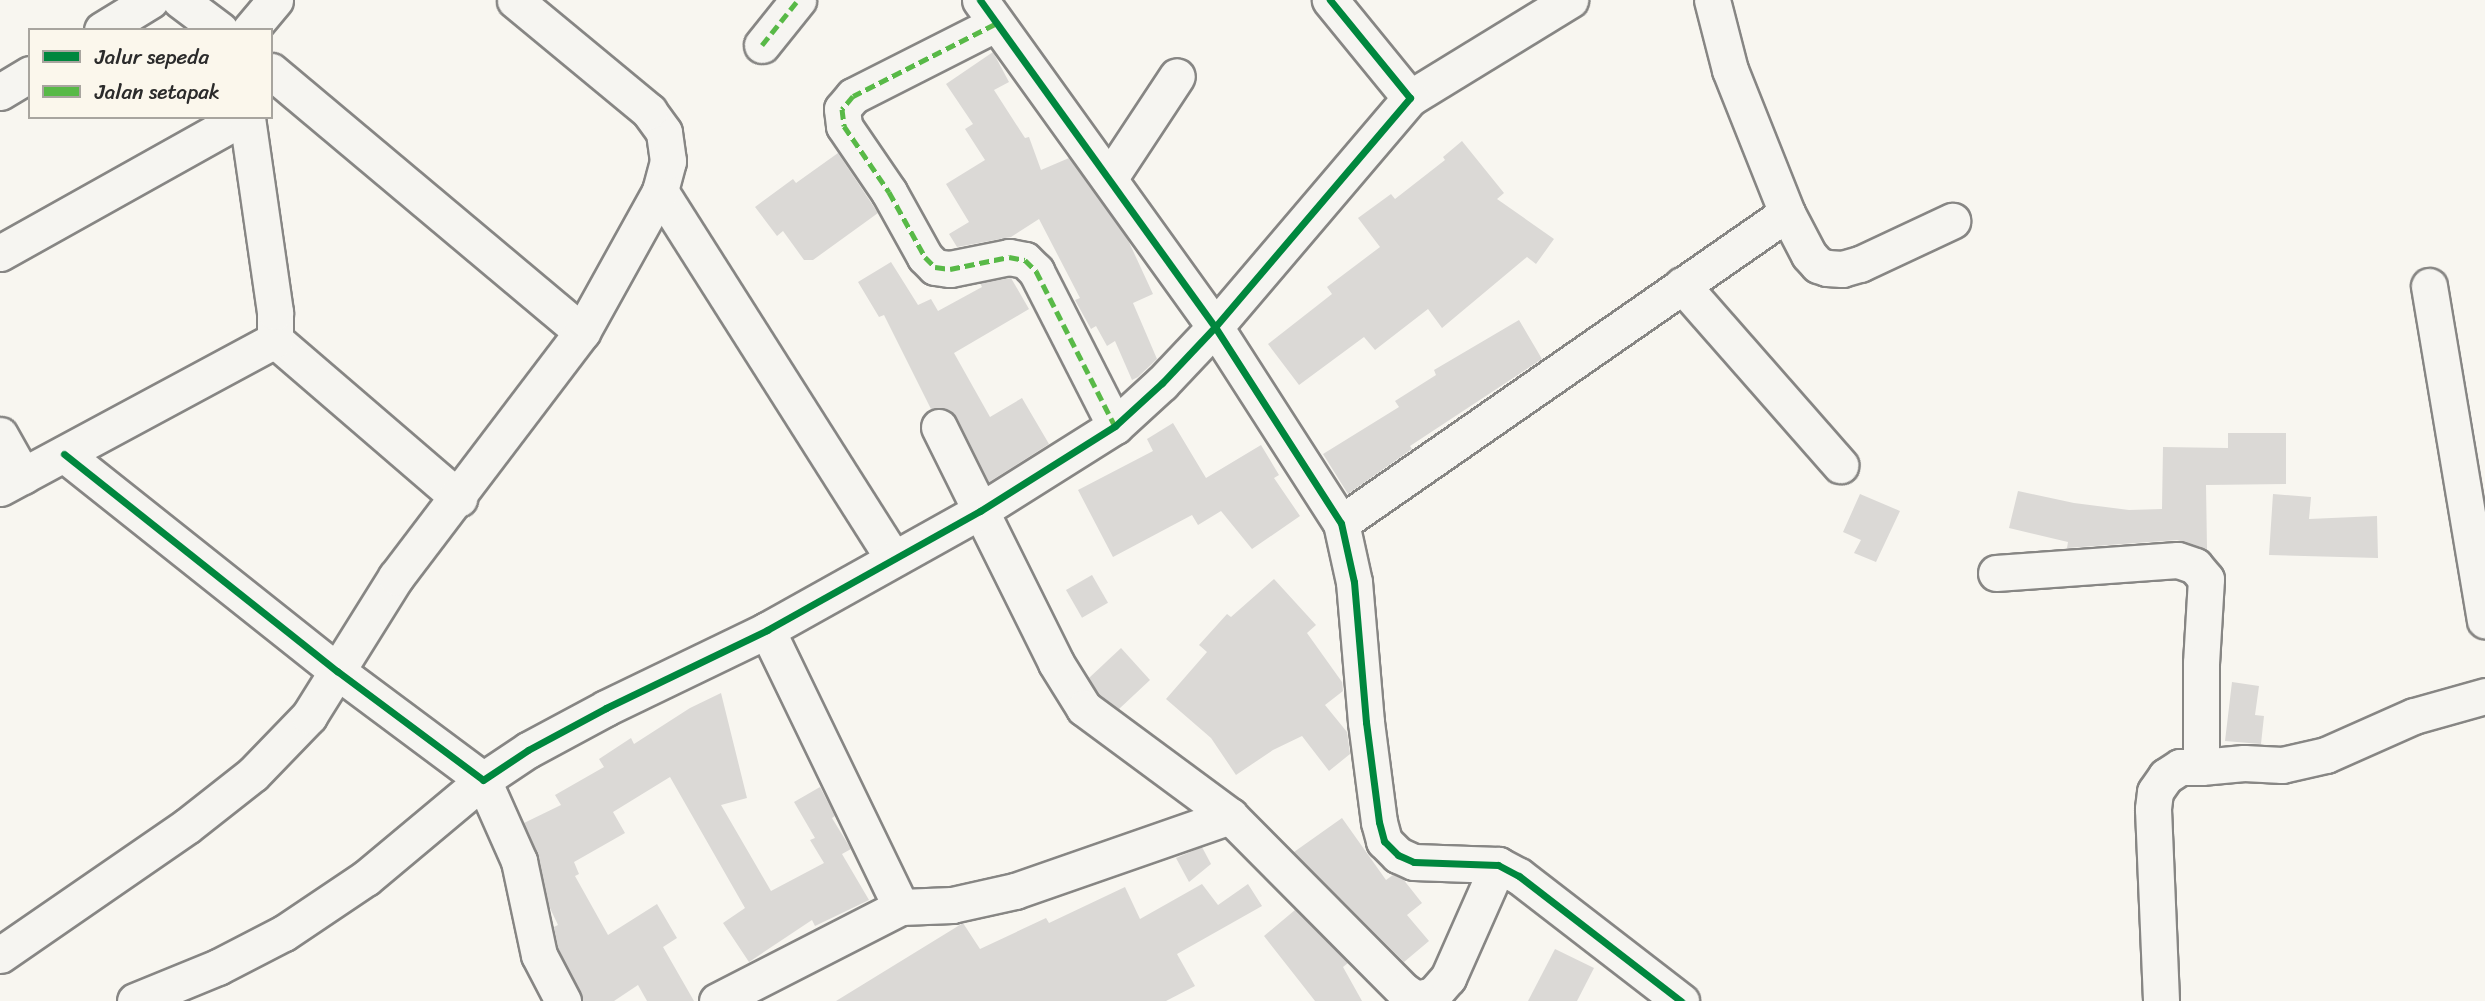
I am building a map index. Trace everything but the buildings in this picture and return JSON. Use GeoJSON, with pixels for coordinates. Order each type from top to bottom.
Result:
{"type":"FeatureCollection","features":[{"type":"Feature","properties":{"kind":"street"},"geometry":{"type":"LineString","coordinates":[[106,28],[152,0]]}},
{"type":"Feature","properties":{"kind":"street"},"geometry":{"type":"LineString","coordinates":[[180,0],[217,28]]}},
{"type":"Feature","properties":{"kind":"street"},"geometry":{"type":"LineString","coordinates":[[252,28],[275,0]]}},
{"type":"Feature","properties":{"kind":"street"},"geometry":{"type":"LineString","coordinates":[[0,955],[187,826],[253,774],[309,716],[396,577],[459,498],[582,332],[660,191],[668,161],[667,152],[664,132],[649,111],[514,0]]}},
{"type":"Feature","properties":{"kind":"street"},"geometry":{"type":"LineString","coordinates":[[762,45],[798,0]]}},
{"type":"Feature","properties":{"kind":"street"},"geometry":{"type":"LineString","coordinates":[[1330,0],[1410,98]]}},
{"type":"Feature","properties":{"kind":"street"},"geometry":{"type":"LineString","coordinates":[[135,1001],[229,962],[284,933],[366,878],[483,780],[528,750],[606,708],[767,630],[981,511],[1115,426],[1161,383],[1214,327],[1410,98],[1570,0]]}},
{"type":"Feature","properties":{"kind":"street"},"geometry":{"type":"LineString","coordinates":[[1712,0],[1730,70],[1787,213],[1818,265],[1827,268],[1860,264],[1952,220]]}},
{"type":"Feature","properties":{"kind":"street"},"geometry":{"type":"LineString","coordinates":[[1115,426],[1036,271],[1025,260],[1009,257],[950,268],[935,267],[925,257],[889,192],[844,126],[842,109],[853,96],[987,12],[1214,327],[1341,523],[1354,582],[1368,734],[1379,822],[1384,841],[1398,855],[1415,862],[1498,865],[1519,876],[1681,1001]]}},
{"type":"Feature","properties":{"kind":"street"},"geometry":{"type":"LineString","coordinates":[[273,73],[582,332]]}},
{"type":"Feature","properties":{"kind":"street"},"geometry":{"type":"LineString","coordinates":[[0,92],[28,75]]}},
{"type":"Feature","properties":{"kind":"street"},"geometry":{"type":"LineString","coordinates":[[1109,179],[1177,76]]}},
{"type":"Feature","properties":{"kind":"street"},"geometry":{"type":"LineString","coordinates":[[0,253],[241,119]]}},
{"type":"Feature","properties":{"kind":"street"},"geometry":{"type":"LineString","coordinates":[[245,119],[275,312],[275,340],[459,498]]}},
{"type":"Feature","properties":{"kind":"street"},"geometry":{"type":"LineString","coordinates":[[660,191],[893,558]]}},
{"type":"Feature","properties":{"kind":"street"},"geometry":{"type":"LineString","coordinates":[[1341,523],[1787,213]]}},
{"type":"Feature","properties":{"kind":"street"},"geometry":{"type":"LineString","coordinates":[[1682,285],[1840,465]]}},
{"type":"Feature","properties":{"kind":"street"},"geometry":{"type":"LineString","coordinates":[[2429,286],[2485,620]]}},
{"type":"Feature","properties":{"kind":"street"},"geometry":{"type":"LineString","coordinates":[[0,435],[11,482],[275,340]]}},
{"type":"Feature","properties":{"kind":"street"},"geometry":{"type":"LineString","coordinates":[[939,427],[1056,663],[1084,708],[1230,816],[1404,991],[1416,999],[1433,995],[1448,978],[1498,865]]}},
{"type":"Feature","properties":{"kind":"street"},"geometry":{"type":"LineString","coordinates":[[64,454],[337,671],[483,780],[519,861],[539,955],[563,1001]]}},
{"type":"Feature","properties":{"kind":"street"},"geometry":{"type":"LineString","coordinates":[[1996,573],[2169,560],[2195,566],[2206,579],[2207,588],[2201,663],[2201,767]]}},
{"type":"Feature","properties":{"kind":"street"},"geometry":{"type":"LineString","coordinates":[[767,630],[901,907]]}},
{"type":"Feature","properties":{"kind":"street"},"geometry":{"type":"LineString","coordinates":[[2161,1001],[2154,864],[2155,792],[2166,776],[2180,768],[2244,763],[2282,765],[2326,755],[2414,716],[2485,696]]}},
{"type":"Feature","properties":{"kind":"street"},"geometry":{"type":"LineString","coordinates":[[717,1001],[901,907],[952,905],[1015,891],[1230,816]]}},
{"type":"Feature","properties":{"kind":"marked path"},"geometry":{"type":"LineString","coordinates":[[762,45],[798,0]]}},
{"type":"Feature","properties":{"kind":"marked path"},"geometry":{"type":"LineString","coordinates":[[995,24],[853,96],[842,109],[844,126],[889,192],[925,257],[935,267],[950,269],[1009,257],[1025,260],[1036,271],[1115,426]]}},
{"type":"Feature","properties":{"kind":"cycle path"},"geometry":{"type":"LineString","coordinates":[[980,0],[1215,327],[1341,523],[1354,582],[1366,722],[1379,822],[1384,841],[1398,855],[1414,862],[1498,865],[1519,876],[1681,1001]]}},
{"type":"Feature","properties":{"kind":"cycle path"},"geometry":{"type":"LineString","coordinates":[[64,454],[337,671],[483,780],[528,750],[606,708],[767,630],[980,511],[1115,426],[1162,383],[1215,327],[1410,98],[1330,0]]}}]}
